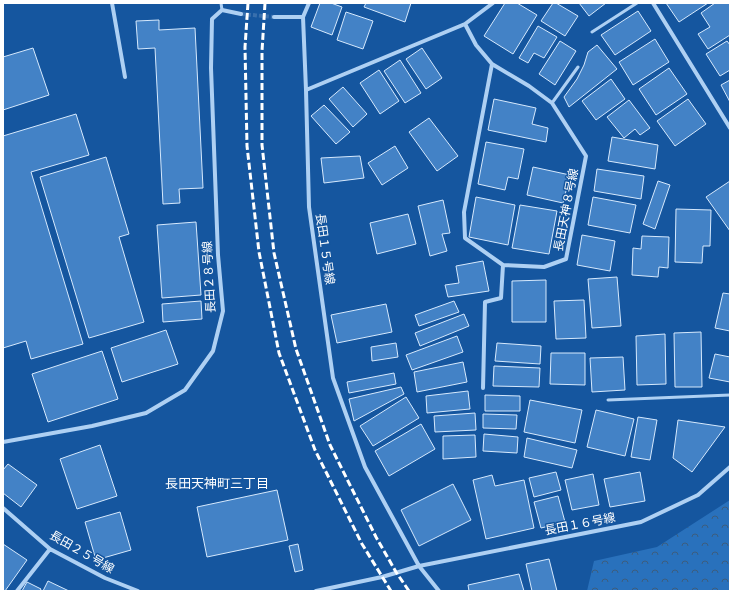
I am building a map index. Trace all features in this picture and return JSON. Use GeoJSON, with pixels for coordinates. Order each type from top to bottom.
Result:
{"type":"FeatureCollection","features":[{"type":"Feature","properties":{"kind":"street"},"geometry":{"type":"LineString","coordinates":[[112,3],[125,77]]}},
{"type":"Feature","properties":{"kind":"street"},"geometry":{"type":"LineString","coordinates":[[274,16],[303,16],[309,3]]}},
{"type":"Feature","properties":{"kind":"street"},"geometry":{"type":"LineString","coordinates":[[306,90],[465,24],[493,3]]}},
{"type":"Feature","properties":{"kind":"street"},"geometry":{"type":"LineString","coordinates":[[653,3],[730,128]]}},
{"type":"Feature","properties":{"kind":"street"},"geometry":{"type":"LineString","coordinates":[[222,10],[241,14]]}},
{"type":"Feature","properties":{"kind":"street","name":"長田２８号線"},"geometry":{"type":"LineString","coordinates":[[3,442],[92,426],[146,414],[185,390],[213,351],[223,311],[218,255],[211,68],[212,19],[222,10]]}},
{"type":"Feature","properties":{"kind":"street","name":"長田１５号線"},"geometry":{"type":"LineString","coordinates":[[303,16],[309,207],[333,378],[365,467],[419,566],[439,591]]}},
{"type":"Feature","properties":{"kind":"street","name":"長田天神８号線"},"geometry":{"type":"LineString","coordinates":[[465,24],[476,45],[492,64],[529,86],[552,103],[586,156],[566,260],[544,267],[503,265]]}},
{"type":"Feature","properties":{"kind":"street"},"geometry":{"type":"LineString","coordinates":[[483,388],[485,302],[501,298],[503,265],[465,238],[464,212],[492,64]]}},
{"type":"Feature","properties":{"kind":"street","name":"長田１６号線"},"geometry":{"type":"LineString","coordinates":[[419,566],[640,522],[698,495],[730,467]]}},
{"type":"Feature","properties":{"kind":"street","name":"長田２５号線"},"geometry":{"type":"LineString","coordinates":[[3,508],[50,549],[105,578],[138,591]]}},
{"type":"Feature","properties":{"kind":"street"},"geometry":{"type":"LineString","coordinates":[[17,591],[50,549]]}},
{"type":"Feature","properties":{"kind":"street"},"geometry":{"type":"LineString","coordinates":[[316,591],[382,577],[419,566]]}},
{"type":"Feature","properties":{"kind":"lane"},"geometry":{"type":"LineString","coordinates":[[221,3],[222,10]]}},
{"type":"Feature","properties":{"kind":"lane"},"geometry":{"type":"LineString","coordinates":[[592,32],[637,3]]}},
{"type":"Feature","properties":{"kind":"lane"},"geometry":{"type":"LineString","coordinates":[[552,103],[578,67]]}},
{"type":"Feature","properties":{"kind":"lane"},"geometry":{"type":"LineString","coordinates":[[608,400],[730,395]]}},
{"type":"Feature","properties":{"kind":"green space"},"geometry":{"type":"Polygon","coordinates":[[[730,500],[730,591],[587,591],[594,561],[657,547],[730,500]]]}},
{"type":"Feature","properties":{"kind":"building"},"geometry":{"type":"Polygon","coordinates":[[[320,3],[331,3],[342,7],[332,35],[311,27],[320,3]]]}},
{"type":"Feature","properties":{"kind":"building"},"geometry":{"type":"Polygon","coordinates":[[[366,3],[411,3],[405,22],[364,7],[366,3]]]}},
{"type":"Feature","properties":{"kind":"building"},"geometry":{"type":"Polygon","coordinates":[[[505,3],[517,3],[537,15],[513,54],[484,36],[505,3]]]}},
{"type":"Feature","properties":{"kind":"building"},"geometry":{"type":"Polygon","coordinates":[[[553,3],[556,3],[578,16],[565,36],[541,21],[553,3]]]}},
{"type":"Feature","properties":{"kind":"building"},"geometry":{"type":"Polygon","coordinates":[[[579,3],[606,3],[589,16],[579,3]]]}},
{"type":"Feature","properties":{"kind":"building"},"geometry":{"type":"Polygon","coordinates":[[[666,3],[708,3],[679,22],[666,3]]]}},
{"type":"Feature","properties":{"kind":"building"},"geometry":{"type":"Polygon","coordinates":[[[715,3],[730,3],[730,35],[708,49],[698,34],[710,27],[701,13],[715,3]]]}},
{"type":"Feature","properties":{"kind":"building"},"geometry":{"type":"Polygon","coordinates":[[[638,11],[651,31],[615,55],[601,35],[638,11]]]}},
{"type":"Feature","properties":{"kind":"building"},"geometry":{"type":"Polygon","coordinates":[[[346,12],[373,21],[363,49],[337,40],[346,12]]]}},
{"type":"Feature","properties":{"kind":"building"},"geometry":{"type":"Polygon","coordinates":[[[159,20],[159,30],[195,28],[203,188],[179,189],[180,203],[163,204],[155,48],[138,49],[136,21],[159,20]]]}},
{"type":"Feature","properties":{"kind":"building"},"geometry":{"type":"Polygon","coordinates":[[[538,26],[557,37],[544,58],[534,53],[528,63],[519,58],[538,26]]]}},
{"type":"Feature","properties":{"kind":"building"},"geometry":{"type":"Polygon","coordinates":[[[655,39],[669,62],[633,85],[619,62],[655,39]]]}},
{"type":"Feature","properties":{"kind":"building"},"geometry":{"type":"Polygon","coordinates":[[[560,41],[576,51],[555,85],[539,74],[560,41]]]}},
{"type":"Feature","properties":{"kind":"building"},"geometry":{"type":"Polygon","coordinates":[[[727,41],[730,45],[730,70],[720,76],[706,54],[727,41]]]}},
{"type":"Feature","properties":{"kind":"building"},"geometry":{"type":"Polygon","coordinates":[[[597,45],[617,69],[569,107],[564,97],[577,79],[584,65],[588,52],[597,45]]]}},
{"type":"Feature","properties":{"kind":"building"},"geometry":{"type":"Polygon","coordinates":[[[33,48],[49,95],[3,110],[3,57],[33,48]]]}},
{"type":"Feature","properties":{"kind":"building"},"geometry":{"type":"Polygon","coordinates":[[[422,48],[442,78],[426,89],[406,59],[422,48]]]}},
{"type":"Feature","properties":{"kind":"building"},"geometry":{"type":"Polygon","coordinates":[[[400,60],[421,93],[405,103],[384,71],[400,60]]]}},
{"type":"Feature","properties":{"kind":"building"},"geometry":{"type":"Polygon","coordinates":[[[669,68],[687,94],[656,115],[639,89],[669,68]]]}},
{"type":"Feature","properties":{"kind":"building"},"geometry":{"type":"Polygon","coordinates":[[[379,70],[399,101],[380,114],[360,83],[379,70]]]}},
{"type":"Feature","properties":{"kind":"building"},"geometry":{"type":"Polygon","coordinates":[[[611,79],[625,99],[596,120],[582,101],[611,79]]]}},
{"type":"Feature","properties":{"kind":"building"},"geometry":{"type":"Polygon","coordinates":[[[730,80],[730,102],[721,85],[730,80]]]}},
{"type":"Feature","properties":{"kind":"building"},"geometry":{"type":"Polygon","coordinates":[[[343,87],[367,114],[353,127],[329,99],[343,87]]]}},
{"type":"Feature","properties":{"kind":"building"},"geometry":{"type":"Polygon","coordinates":[[[494,99],[536,108],[532,124],[548,128],[546,142],[488,130],[494,99]]]}},
{"type":"Feature","properties":{"kind":"building"},"geometry":{"type":"Polygon","coordinates":[[[688,99],[706,124],[675,146],[657,121],[688,99]]]}},
{"type":"Feature","properties":{"kind":"building"},"geometry":{"type":"Polygon","coordinates":[[[629,100],[650,128],[640,135],[635,129],[624,138],[607,117],[629,100]]]}},
{"type":"Feature","properties":{"kind":"building"},"geometry":{"type":"Polygon","coordinates":[[[324,105],[350,132],[336,144],[311,116],[324,105]]]}},
{"type":"Feature","properties":{"kind":"building"},"geometry":{"type":"Polygon","coordinates":[[[76,114],[89,155],[31,172],[83,344],[31,359],[26,341],[3,348],[3,136],[76,114]]]}},
{"type":"Feature","properties":{"kind":"building"},"geometry":{"type":"Polygon","coordinates":[[[429,118],[458,156],[437,171],[409,132],[429,118]]]}},
{"type":"Feature","properties":{"kind":"building"},"geometry":{"type":"Polygon","coordinates":[[[612,137],[658,145],[655,169],[608,161],[612,137]]]}},
{"type":"Feature","properties":{"kind":"building"},"geometry":{"type":"Polygon","coordinates":[[[486,142],[524,149],[518,179],[508,177],[505,190],[478,184],[486,142]]]}},
{"type":"Feature","properties":{"kind":"building"},"geometry":{"type":"Polygon","coordinates":[[[395,146],[408,168],[382,185],[368,163],[395,146]]]}},
{"type":"Feature","properties":{"kind":"building"},"geometry":{"type":"Polygon","coordinates":[[[360,156],[364,178],[324,183],[321,158],[360,156]]]}},
{"type":"Feature","properties":{"kind":"building"},"geometry":{"type":"Polygon","coordinates":[[[106,157],[129,234],[119,237],[144,322],[89,338],[40,177],[106,157]]]}},
{"type":"Feature","properties":{"kind":"building"},"geometry":{"type":"Polygon","coordinates":[[[533,167],[570,175],[563,203],[527,195],[533,167]]]}},
{"type":"Feature","properties":{"kind":"building"},"geometry":{"type":"Polygon","coordinates":[[[597,169],[644,176],[641,199],[594,191],[597,169]]]}},
{"type":"Feature","properties":{"kind":"building"},"geometry":{"type":"Polygon","coordinates":[[[658,181],[670,185],[655,229],[643,224],[658,181]]]}},
{"type":"Feature","properties":{"kind":"building"},"geometry":{"type":"Polygon","coordinates":[[[730,181],[730,231],[706,197],[730,181]]]}},
{"type":"Feature","properties":{"kind":"building"},"geometry":{"type":"Polygon","coordinates":[[[476,197],[515,205],[508,245],[469,237],[476,197]]]}},
{"type":"Feature","properties":{"kind":"building"},"geometry":{"type":"Polygon","coordinates":[[[593,197],[636,205],[630,233],[588,225],[593,197]]]}},
{"type":"Feature","properties":{"kind":"building"},"geometry":{"type":"Polygon","coordinates":[[[443,200],[450,233],[442,234],[447,251],[430,256],[418,206],[443,200]]]}},
{"type":"Feature","properties":{"kind":"building"},"geometry":{"type":"Polygon","coordinates":[[[520,205],[557,211],[549,254],[512,248],[520,205]]]}},
{"type":"Feature","properties":{"kind":"building"},"geometry":{"type":"Polygon","coordinates":[[[676,209],[711,210],[710,246],[703,246],[702,263],[675,262],[676,209]]]}},
{"type":"Feature","properties":{"kind":"building"},"geometry":{"type":"Polygon","coordinates":[[[408,214],[416,244],[377,254],[370,223],[408,214]]]}},
{"type":"Feature","properties":{"kind":"building"},"geometry":{"type":"Polygon","coordinates":[[[196,222],[201,295],[162,298],[157,225],[196,222]]]}},
{"type":"Feature","properties":{"kind":"building"},"geometry":{"type":"Polygon","coordinates":[[[582,235],[615,241],[610,271],[577,265],[582,235]]]}},
{"type":"Feature","properties":{"kind":"building"},"geometry":{"type":"Polygon","coordinates":[[[642,236],[669,237],[668,268],[659,267],[658,277],[632,275],[633,248],[641,249],[642,236]]]}},
{"type":"Feature","properties":{"kind":"building"},"geometry":{"type":"Polygon","coordinates":[[[483,261],[489,291],[448,297],[445,285],[459,283],[456,266],[483,261]]]}},
{"type":"Feature","properties":{"kind":"building"},"geometry":{"type":"Polygon","coordinates":[[[617,277],[621,326],[592,328],[588,279],[617,277]]]}},
{"type":"Feature","properties":{"kind":"building"},"geometry":{"type":"Polygon","coordinates":[[[546,280],[546,322],[512,322],[512,281],[546,280]]]}},
{"type":"Feature","properties":{"kind":"building"},"geometry":{"type":"Polygon","coordinates":[[[723,293],[730,294],[730,331],[715,328],[723,293]]]}},
{"type":"Feature","properties":{"kind":"building"},"geometry":{"type":"Polygon","coordinates":[[[584,300],[586,338],[556,339],[554,301],[584,300]]]}},
{"type":"Feature","properties":{"kind":"building"},"geometry":{"type":"Polygon","coordinates":[[[201,301],[202,319],[163,322],[162,304],[201,301]]]}},
{"type":"Feature","properties":{"kind":"building"},"geometry":{"type":"Polygon","coordinates":[[[454,301],[459,312],[419,326],[415,315],[454,301]]]}},
{"type":"Feature","properties":{"kind":"building"},"geometry":{"type":"Polygon","coordinates":[[[386,304],[392,332],[337,343],[331,315],[386,304]]]}},
{"type":"Feature","properties":{"kind":"building"},"geometry":{"type":"Polygon","coordinates":[[[464,314],[469,326],[420,346],[415,333],[464,314]]]}},
{"type":"Feature","properties":{"kind":"building"},"geometry":{"type":"Polygon","coordinates":[[[166,330],[178,364],[122,382],[111,348],[166,330]]]}},
{"type":"Feature","properties":{"kind":"building"},"geometry":{"type":"Polygon","coordinates":[[[701,332],[702,387],[675,387],[674,333],[701,332]]]}},
{"type":"Feature","properties":{"kind":"building"},"geometry":{"type":"Polygon","coordinates":[[[665,334],[666,384],[637,385],[636,336],[665,334]]]}},
{"type":"Feature","properties":{"kind":"building"},"geometry":{"type":"Polygon","coordinates":[[[457,336],[463,352],[412,370],[406,355],[457,336]]]}},
{"type":"Feature","properties":{"kind":"building"},"geometry":{"type":"Polygon","coordinates":[[[396,343],[398,357],[372,361],[371,347],[396,343]]]}},
{"type":"Feature","properties":{"kind":"building"},"geometry":{"type":"Polygon","coordinates":[[[497,343],[541,346],[540,364],[495,361],[497,343]]]}},
{"type":"Feature","properties":{"kind":"building"},"geometry":{"type":"Polygon","coordinates":[[[102,351],[118,399],[48,422],[32,374],[102,351]]]}},
{"type":"Feature","properties":{"kind":"building"},"geometry":{"type":"Polygon","coordinates":[[[551,353],[585,353],[585,385],[550,384],[551,353]]]}},
{"type":"Feature","properties":{"kind":"building"},"geometry":{"type":"Polygon","coordinates":[[[715,354],[730,357],[730,382],[709,378],[715,354]]]}},
{"type":"Feature","properties":{"kind":"building"},"geometry":{"type":"Polygon","coordinates":[[[623,357],[625,390],[592,392],[590,358],[623,357]]]}},
{"type":"Feature","properties":{"kind":"building"},"geometry":{"type":"Polygon","coordinates":[[[463,362],[467,382],[417,392],[414,372],[463,362]]]}},
{"type":"Feature","properties":{"kind":"building"},"geometry":{"type":"Polygon","coordinates":[[[494,366],[540,368],[539,387],[493,386],[494,366]]]}},
{"type":"Feature","properties":{"kind":"building"},"geometry":{"type":"Polygon","coordinates":[[[394,373],[396,384],[349,393],[347,382],[394,373]]]}},
{"type":"Feature","properties":{"kind":"building"},"geometry":{"type":"Polygon","coordinates":[[[401,387],[404,394],[354,421],[349,399],[401,387]]]}},
{"type":"Feature","properties":{"kind":"building"},"geometry":{"type":"Polygon","coordinates":[[[468,391],[470,409],[427,413],[426,396],[468,391]]]}},
{"type":"Feature","properties":{"kind":"building"},"geometry":{"type":"Polygon","coordinates":[[[485,395],[520,396],[520,411],[485,411],[485,395]]]}},
{"type":"Feature","properties":{"kind":"building"},"geometry":{"type":"Polygon","coordinates":[[[406,397],[419,418],[373,446],[360,426],[406,397]]]}},
{"type":"Feature","properties":{"kind":"building"},"geometry":{"type":"Polygon","coordinates":[[[530,400],[582,410],[575,443],[524,432],[530,400]]]}},
{"type":"Feature","properties":{"kind":"building"},"geometry":{"type":"Polygon","coordinates":[[[596,410],[634,419],[625,456],[587,447],[596,410]]]}},
{"type":"Feature","properties":{"kind":"building"},"geometry":{"type":"Polygon","coordinates":[[[475,413],[476,430],[435,432],[434,416],[475,413]]]}},
{"type":"Feature","properties":{"kind":"building"},"geometry":{"type":"Polygon","coordinates":[[[483,414],[517,415],[516,429],[483,428],[483,414]]]}},
{"type":"Feature","properties":{"kind":"building"},"geometry":{"type":"Polygon","coordinates":[[[638,417],[657,420],[650,460],[631,457],[638,417]]]}},
{"type":"Feature","properties":{"kind":"building"},"geometry":{"type":"Polygon","coordinates":[[[678,420],[725,427],[692,472],[673,458],[678,420]]]}},
{"type":"Feature","properties":{"kind":"building"},"geometry":{"type":"Polygon","coordinates":[[[421,424],[435,449],[389,476],[375,451],[421,424]]]}},
{"type":"Feature","properties":{"kind":"building"},"geometry":{"type":"Polygon","coordinates":[[[484,434],[518,437],[517,453],[483,451],[484,434]]]}},
{"type":"Feature","properties":{"kind":"building"},"geometry":{"type":"Polygon","coordinates":[[[475,435],[476,457],[443,459],[443,436],[475,435]]]}},
{"type":"Feature","properties":{"kind":"building"},"geometry":{"type":"Polygon","coordinates":[[[527,438],[577,450],[572,468],[524,457],[527,438]]]}},
{"type":"Feature","properties":{"kind":"building"},"geometry":{"type":"Polygon","coordinates":[[[100,445],[117,496],[77,509],[60,459],[100,445]]]}},
{"type":"Feature","properties":{"kind":"building"},"geometry":{"type":"Polygon","coordinates":[[[8,464],[37,485],[21,507],[3,493],[3,470],[8,464]]]}},
{"type":"Feature","properties":{"kind":"building"},"geometry":{"type":"Polygon","coordinates":[[[556,472],[561,490],[534,497],[529,478],[556,472]]]}},
{"type":"Feature","properties":{"kind":"building"},"geometry":{"type":"Polygon","coordinates":[[[640,472],[645,501],[610,507],[604,479],[640,472]]]}},
{"type":"Feature","properties":{"kind":"building"},"geometry":{"type":"Polygon","coordinates":[[[593,474],[599,505],[572,510],[565,480],[593,474]]]}},
{"type":"Feature","properties":{"kind":"building"},"geometry":{"type":"Polygon","coordinates":[[[492,475],[495,486],[524,480],[534,528],[486,539],[473,480],[492,475]]]}},
{"type":"Feature","properties":{"kind":"building"},"geometry":{"type":"Polygon","coordinates":[[[453,484],[471,520],[419,546],[401,510],[453,484]]]}},
{"type":"Feature","properties":{"kind":"building"},"geometry":{"type":"Polygon","coordinates":[[[277,490],[288,540],[207,557],[197,507],[277,490]]]}},
{"type":"Feature","properties":{"kind":"building"},"geometry":{"type":"Polygon","coordinates":[[[558,496],[565,522],[541,528],[534,502],[558,496]]]}},
{"type":"Feature","properties":{"kind":"building"},"geometry":{"type":"Polygon","coordinates":[[[120,512],[131,550],[96,560],[85,522],[120,512]]]}},
{"type":"Feature","properties":{"kind":"building"},"geometry":{"type":"Polygon","coordinates":[[[3,544],[27,560],[5,591],[3,589],[3,544]]]}},
{"type":"Feature","properties":{"kind":"building"},"geometry":{"type":"Polygon","coordinates":[[[298,544],[303,570],[295,572],[289,546],[298,544]]]}},
{"type":"Feature","properties":{"kind":"building"},"geometry":{"type":"Polygon","coordinates":[[[549,559],[557,591],[532,591],[526,564],[549,559]]]}},
{"type":"Feature","properties":{"kind":"building"},"geometry":{"type":"Polygon","coordinates":[[[519,574],[524,591],[469,591],[468,585],[519,574]]]}},
{"type":"Feature","properties":{"kind":"building"},"geometry":{"type":"Polygon","coordinates":[[[48,581],[69,591],[43,591],[48,581]]]}},
{"type":"Feature","properties":{"kind":"building"},"geometry":{"type":"Polygon","coordinates":[[[27,582],[41,589],[40,591],[22,591],[27,582]]]}},
{"type":"Feature","properties":{"kind":"tunnel"},"geometry":{"type":"LineString","coordinates":[[241,14],[274,17]]}},
{"type":"Feature","properties":{"kind":"railway"},"geometry":{"type":"LineString","coordinates":[[248,3],[245,47],[247,146],[259,252],[279,353],[315,450],[362,544],[391,591]]}},
{"type":"Feature","properties":{"kind":"railway"},"geometry":{"type":"LineString","coordinates":[[265,3],[262,51],[262,145],[274,253],[296,349],[330,445],[376,537],[409,591]]}},
{"type":"Feature","properties":{"kind":"district","name":"長田天神町三丁目"},"geometry":{"type":"Point","coordinates":[217,483]}}]}
